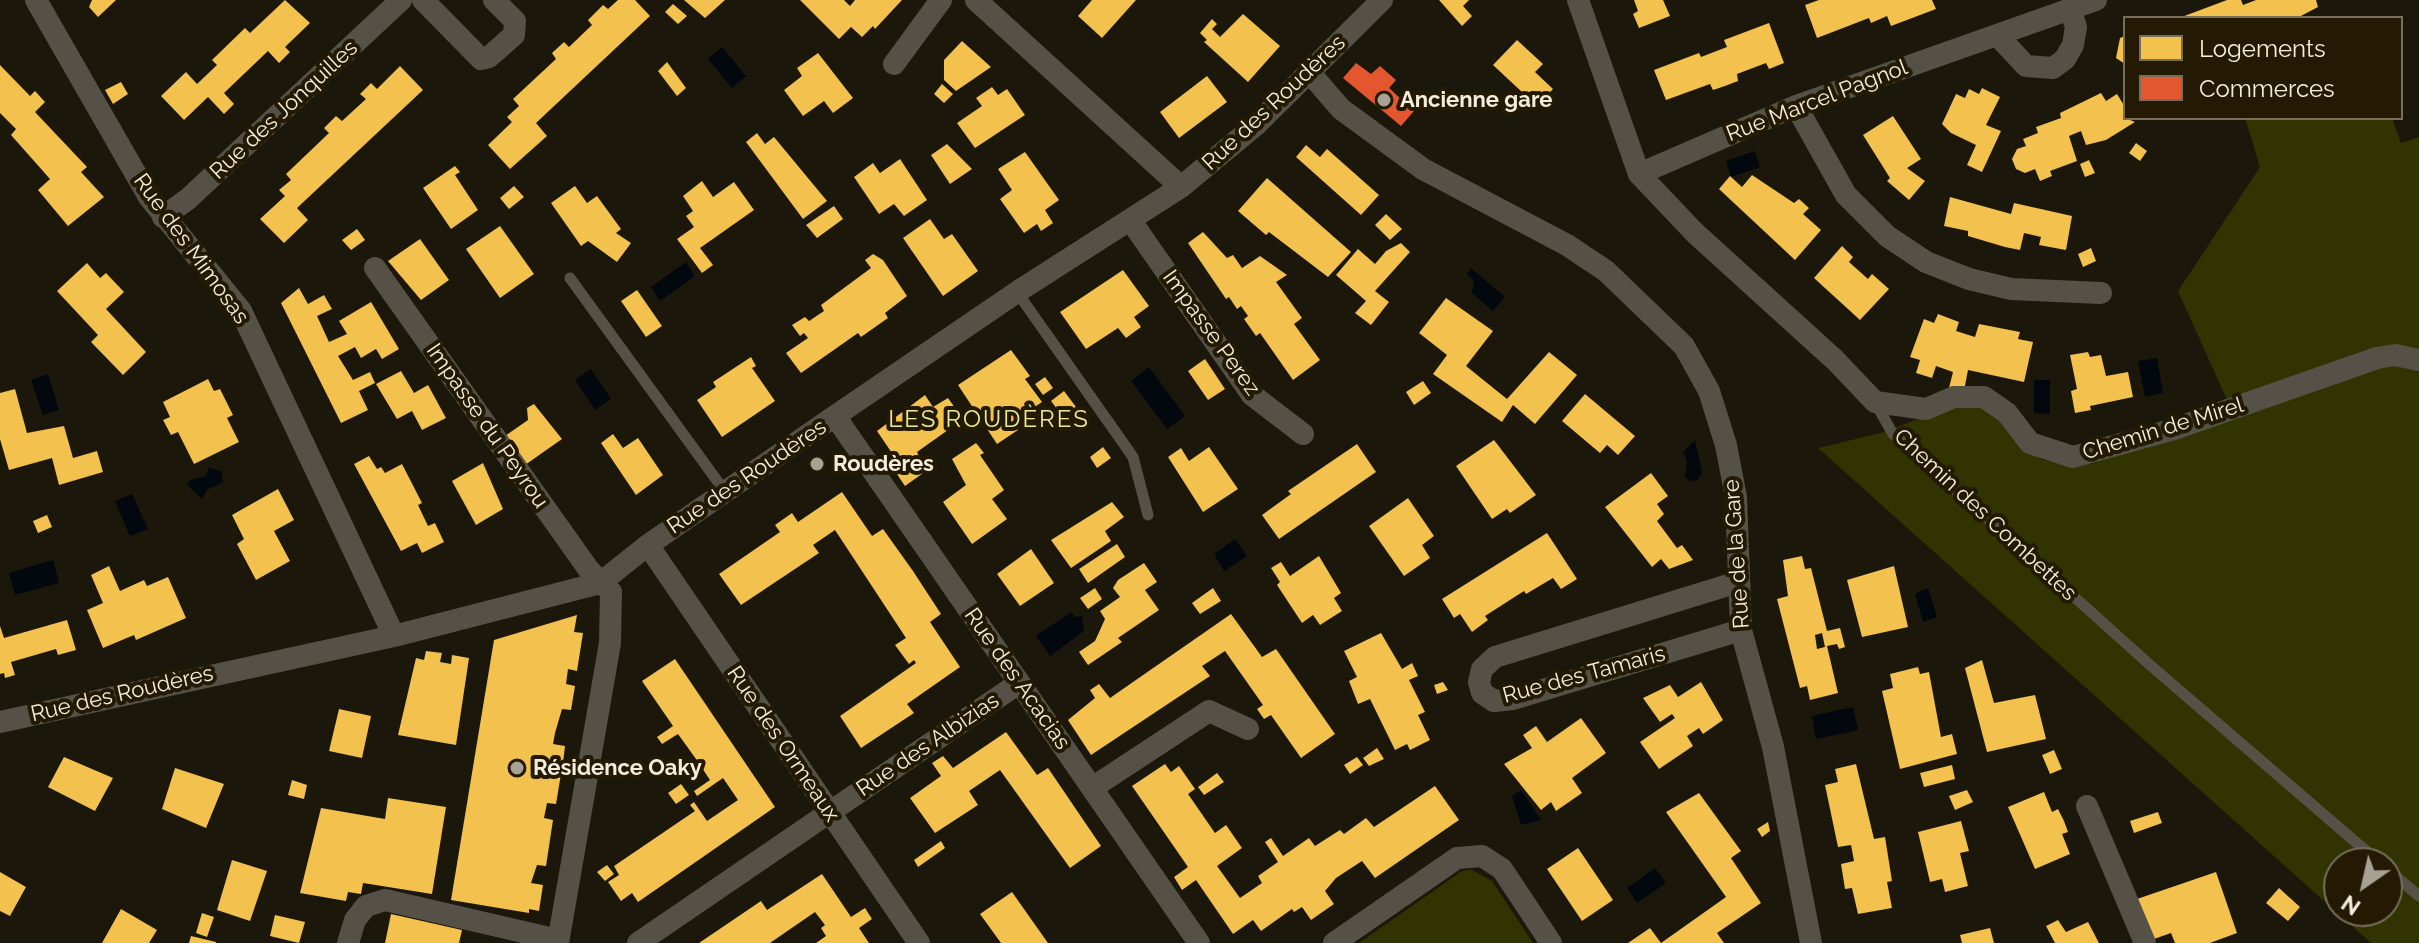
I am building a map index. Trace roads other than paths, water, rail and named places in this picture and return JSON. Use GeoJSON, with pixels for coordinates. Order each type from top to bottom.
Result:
{"type":"FeatureCollection","features":[{"type":"Feature","properties":{"kind":"street","name":"Rue des Mimosas"},"geometry":{"type":"LineString","coordinates":[[36,0],[163,217],[241,311],[394,636]]}},
{"type":"Feature","properties":{"kind":"street","name":"Rue des Jonquilles"},"geometry":{"type":"LineString","coordinates":[[163,217],[188,199],[401,0]]}},
{"type":"Feature","properties":{"kind":"street"},"geometry":{"type":"LineString","coordinates":[[423,0],[481,59],[489,57],[514,35],[515,21],[494,0]]}},
{"type":"Feature","properties":{"kind":"street"},"geometry":{"type":"LineString","coordinates":[[894,64],[941,0]]}},
{"type":"Feature","properties":{"kind":"street"},"geometry":{"type":"LineString","coordinates":[[976,0],[1181,187]]}},
{"type":"Feature","properties":{"kind":"street","name":"Rue des Roudères"},"geometry":{"type":"LineString","coordinates":[[0,722],[394,636],[600,583],[648,545],[835,416],[1017,292],[1181,187],[1257,124],[1382,0]]}},
{"type":"Feature","properties":{"kind":"street","name":"Chemin des Combettes"},"geometry":{"type":"LineString","coordinates":[[1578,0],[1639,174],[1695,233],[1835,360],[1875,402]]}},
{"type":"Feature","properties":{"kind":"street","name":"Rue Marcel Pagnol"},"geometry":{"type":"LineString","coordinates":[[1639,174],[1796,106],[2096,0]]}},
{"type":"Feature","properties":{"kind":"street"},"geometry":{"type":"LineString","coordinates":[[1997,35],[2026,66],[2053,68],[2065,59],[2073,45],[2076,27],[2070,9]]}},
{"type":"Feature","properties":{"kind":"street","name":"Rue de la Gare"},"geometry":{"type":"LineString","coordinates":[[1310,73],[1341,109],[1423,169],[1567,245],[1606,271],[1684,346],[1709,391],[1726,445],[1736,497],[1741,630],[1773,747],[1811,943]]}},
{"type":"Feature","properties":{"kind":"street"},"geometry":{"type":"LineString","coordinates":[[1796,106],[1846,195],[1887,236],[1926,262],[1969,279],[2011,289],[2101,293]]}},
{"type":"Feature","properties":{"kind":"street","name":"Impasse Perez"},"geometry":{"type":"LineString","coordinates":[[1131,221],[1252,395],[1303,434]]}},
{"type":"Feature","properties":{"kind":"street","name":"Impasse du Peyrou"},"geometry":{"type":"LineString","coordinates":[[375,268],[600,583],[611,592],[610,643],[558,941]]}},
{"type":"Feature","properties":{"kind":"street","name":"Chemin de Mirel"},"geometry":{"type":"LineString","coordinates":[[1875,402],[1926,409],[1954,397],[1984,397],[2007,413],[2030,443],[2073,457],[2171,430],[2377,358],[2395,355],[2419,360]]}},
{"type":"Feature","properties":{"kind":"street","name":"Rue des Acacias"},"geometry":{"type":"LineString","coordinates":[[835,416],[1199,943]]}},
{"type":"Feature","properties":{"kind":"street","name":"Rue des Ormeaux"},"geometry":{"type":"LineString","coordinates":[[648,545],[919,943]]}},
{"type":"Feature","properties":{"kind":"street","name":"Rue des Tamaris"},"geometry":{"type":"LineString","coordinates":[[1738,582],[1495,657],[1482,669],[1479,682],[1482,693],[1494,701],[1513,699],[1741,630]]}},
{"type":"Feature","properties":{"kind":"street","name":"Rue des Albizias"},"geometry":{"type":"LineString","coordinates":[[638,943],[1019,683]]}},
{"type":"Feature","properties":{"kind":"street"},"geometry":{"type":"LineString","coordinates":[[1092,788],[1209,711],[1248,729]]}},
{"type":"Feature","properties":{"kind":"street"},"geometry":{"type":"LineString","coordinates":[[2087,806],[2145,943]]}},
{"type":"Feature","properties":{"kind":"street"},"geometry":{"type":"LineString","coordinates":[[1334,943],[1457,858],[1482,856],[1502,869],[1551,943]]}},
{"type":"Feature","properties":{"kind":"street"},"geometry":{"type":"LineString","coordinates":[[348,943],[355,920],[366,906],[385,900],[558,941]]}},
{"type":"Feature","properties":{"kind":"lane"},"geometry":{"type":"LineString","coordinates":[[570,278],[726,493]]}},
{"type":"Feature","properties":{"kind":"lane"},"geometry":{"type":"LineString","coordinates":[[1017,292],[1133,457],[1148,515]]}},
{"type":"Feature","properties":{"kind":"lane","name":"Chemin des Combettes"},"geometry":{"type":"LineString","coordinates":[[1875,402],[1893,434],[2150,665],[2361,847]]}},
{"type":"Feature","properties":{"kind":"lane"},"geometry":{"type":"LineString","coordinates":[[2403,882],[2419,896]]}},
{"type":"Feature","properties":{"kind":"place","name":"Ancienne gare"},"geometry":{"type":"Point","coordinates":[1384,100]}},
{"type":"Feature","properties":{"kind":"place","name":"Roudères"},"geometry":{"type":"Point","coordinates":[817,464]}},
{"type":"Feature","properties":{"kind":"place","name":"Résidence Oaky"},"geometry":{"type":"Point","coordinates":[517,768]}},
{"type":"Feature","properties":{"kind":"district","name":"LES ROUDÈRES"},"geometry":{"type":"Point","coordinates":[989,420]}}]}
